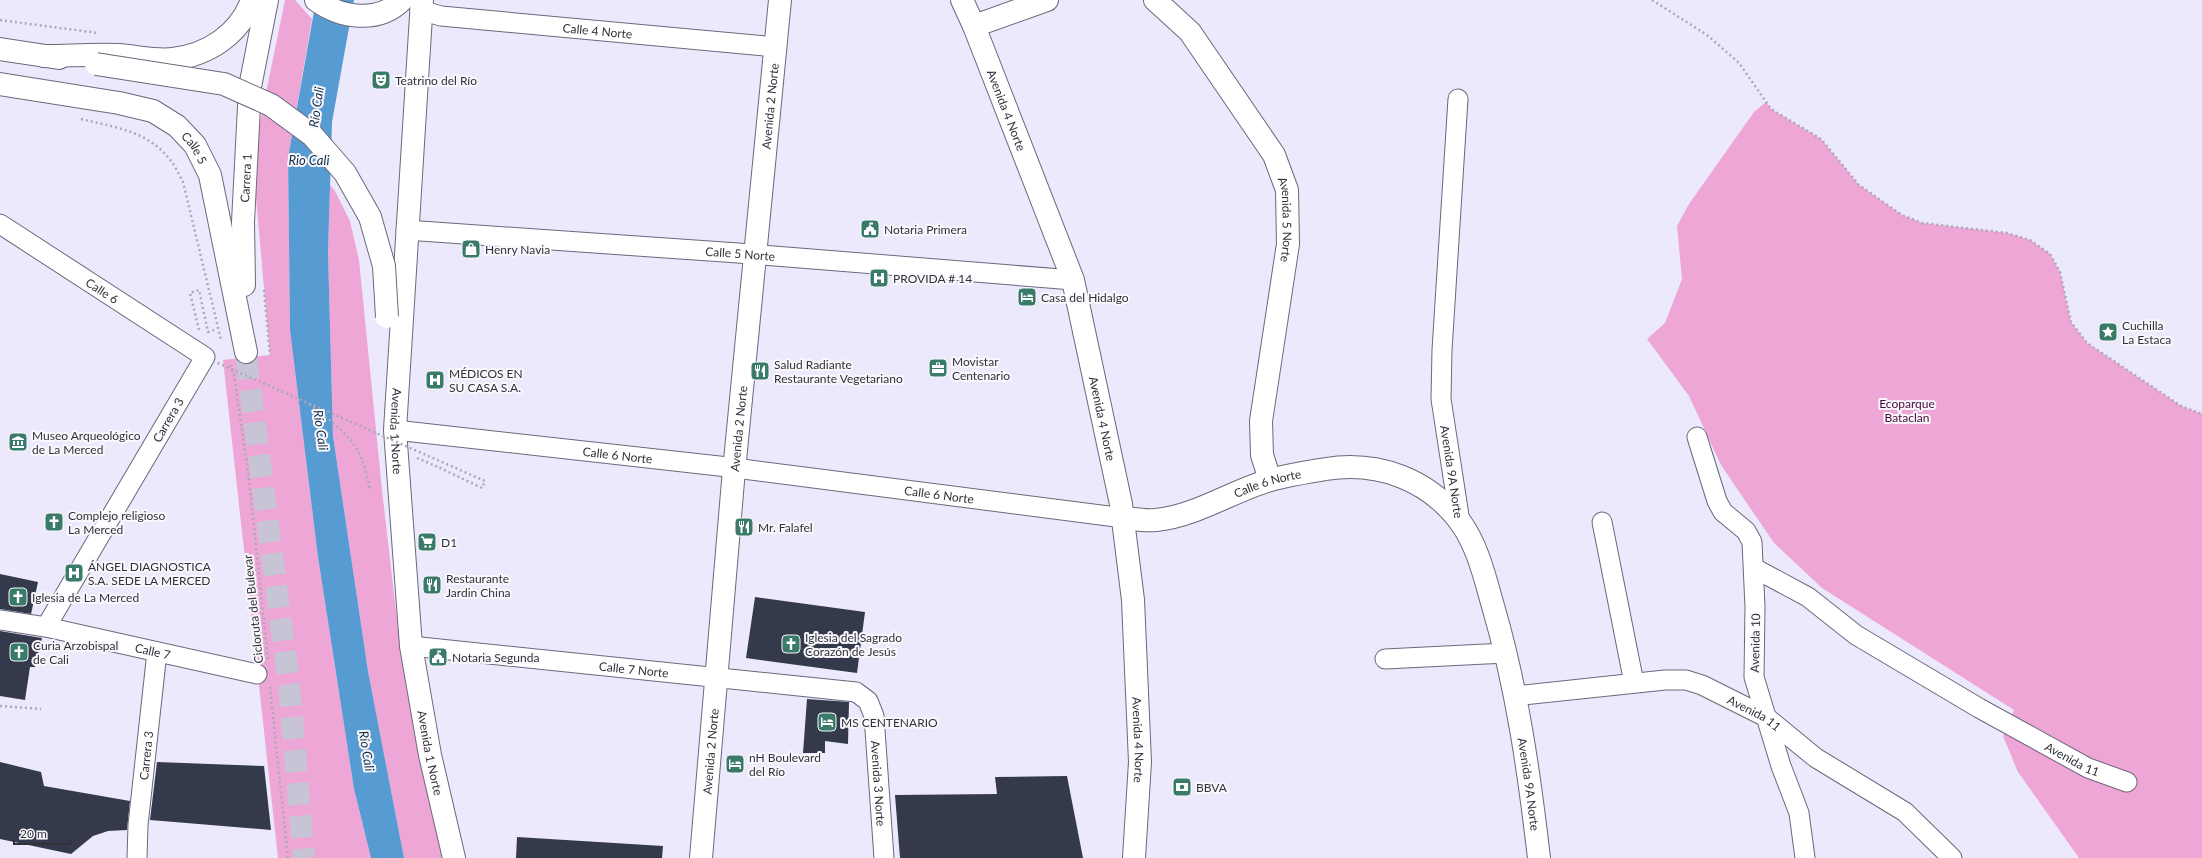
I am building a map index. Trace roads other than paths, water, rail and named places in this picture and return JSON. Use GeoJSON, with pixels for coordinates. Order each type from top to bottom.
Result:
{"type":"FeatureCollection","features":[{"type":"Feature","properties":{"kind":"main road"},"geometry":{"type":"LineString","coordinates":[[44,56],[117,55],[172,60],[206,52],[234,31],[252,0]]}},
{"type":"Feature","properties":{"kind":"main road","name":"Carrera 1"},"geometry":{"type":"LineString","coordinates":[[240,357],[242,222],[250,95],[266,0]]}},
{"type":"Feature","properties":{"kind":"main road"},"geometry":{"type":"LineString","coordinates":[[316,0],[331,10],[349,16],[367,16],[415,3]]}},
{"type":"Feature","properties":{"kind":"main road","name":"Avenida 2 Norte"},"geometry":{"type":"LineString","coordinates":[[700,858],[734,468],[780,0]]}},
{"type":"Feature","properties":{"kind":"main road","name":"Avenida 4 Norte"},"geometry":{"type":"LineString","coordinates":[[962,0],[974,26],[1073,280],[1124,518],[1133,600],[1140,762],[1134,858]]}},
{"type":"Feature","properties":{"kind":"main road"},"geometry":{"type":"LineString","coordinates":[[974,26],[1047,0]]}},
{"type":"Feature","properties":{"kind":"main road","name":"Avenida 5 Norte"},"geometry":{"type":"LineString","coordinates":[[1155,0],[1190,32],[1274,155],[1286,190],[1288,244],[1261,421],[1262,455],[1270,480]]}},
{"type":"Feature","properties":{"kind":"main road","name":"Avenida 1 Norte"},"geometry":{"type":"LineString","coordinates":[[415,3],[406,230],[395,430],[411,646],[430,755],[454,858]]}},
{"type":"Feature","properties":{"kind":"main road"},"geometry":{"type":"LineString","coordinates":[[0,49],[224,84],[271,105],[312,135],[345,173],[370,217],[384,266],[395,430]]}},
{"type":"Feature","properties":{"kind":"main road","name":"Calle 5"},"geometry":{"type":"LineString","coordinates":[[0,84],[119,103],[153,111],[177,126],[195,145],[210,175],[240,357]]}},
{"type":"Feature","properties":{"kind":"main road","name":"Calle 6 Norte"},"geometry":{"type":"LineString","coordinates":[[1124,518],[1156,520],[1186,513],[1270,480],[1326,469],[1354,466],[1378,469],[1416,482],[1433,494],[1460,522]]}},
{"type":"Feature","properties":{"kind":"main road","name":"Avenida 9A Norte"},"geometry":{"type":"LineString","coordinates":[[1460,522],[1478,557],[1506,653],[1525,747],[1539,858]]}},
{"type":"Feature","properties":{"kind":"street","name":"Calle 4 Norte"},"geometry":{"type":"LineString","coordinates":[[415,3],[441,16],[776,47]]}},
{"type":"Feature","properties":{"kind":"street","name":"Avenida 9A Norte"},"geometry":{"type":"LineString","coordinates":[[1458,99],[1442,350],[1441,399],[1460,522]]}},
{"type":"Feature","properties":{"kind":"street","name":"Calle 6"},"geometry":{"type":"LineString","coordinates":[[0,224],[209,359]]}},
{"type":"Feature","properties":{"kind":"street","name":"Calle 5 Norte"},"geometry":{"type":"LineString","coordinates":[[406,230],[756,254],[1073,280]]}},
{"type":"Feature","properties":{"kind":"street","name":"Carrera 3"},"geometry":{"type":"LineString","coordinates":[[46,627],[209,359]]}},
{"type":"Feature","properties":{"kind":"street","name":"Calle 6 Norte"},"geometry":{"type":"LineString","coordinates":[[395,430],[734,468],[1124,518]]}},
{"type":"Feature","properties":{"kind":"street","name":"Avenida 10"},"geometry":{"type":"LineString","coordinates":[[1697,437],[1717,501],[1723,512],[1746,531],[1752,542],[1754,568],[1754,677],[1781,766],[1799,813],[1805,858]]}},
{"type":"Feature","properties":{"kind":"street"},"geometry":{"type":"LineString","coordinates":[[1602,522],[1634,683]]}},
{"type":"Feature","properties":{"kind":"street","name":"Avenida 11"},"geometry":{"type":"LineString","coordinates":[[1754,568],[1808,598],[1856,634],[1979,708],[2088,768],[2128,782]]}},
{"type":"Feature","properties":{"kind":"street","name":"Calle 7"},"geometry":{"type":"LineString","coordinates":[[0,620],[46,627],[265,676]]}},
{"type":"Feature","properties":{"kind":"street","name":"Calle 7 Norte"},"geometry":{"type":"LineString","coordinates":[[411,646],[856,692]]}},
{"type":"Feature","properties":{"kind":"street","name":"Carrera 3"},"geometry":{"type":"LineString","coordinates":[[137,858],[138,826],[157,652]]}},
{"type":"Feature","properties":{"kind":"street"},"geometry":{"type":"LineString","coordinates":[[1385,659],[1506,653]]}},
{"type":"Feature","properties":{"kind":"street","name":"Avenida 11"},"geometry":{"type":"LineString","coordinates":[[1515,696],[1634,683],[1686,680],[1702,685],[1766,717],[1816,758],[1905,812],[1952,858]]}},
{"type":"Feature","properties":{"kind":"street","name":"Avenida 3 Norte"},"geometry":{"type":"LineString","coordinates":[[856,692],[868,701],[874,716],[884,858]]}},
{"type":"Feature","properties":{"kind":"water","name":"Rio Cali"},"geometry":{"type":"Polygon","coordinates":[[[316,0],[354,0],[332,122],[328,252],[333,436],[368,671],[404,858],[371,858],[354,789],[318,557],[290,330],[288,158],[316,0]]]}},
{"type":"Feature","properties":{"kind":"tunnel"},"geometry":{"type":"LineString","coordinates":[[246,357],[289,685],[304,858]]}},
{"type":"Feature","properties":{"kind":"place","name":"Teatrino del Río"},"geometry":{"type":"Point","coordinates":[381,80]}},
{"type":"Feature","properties":{"kind":"place","name":"Notaria Primera"},"geometry":{"type":"Point","coordinates":[870,229]}},
{"type":"Feature","properties":{"kind":"place","name":"Henry Navia"},"geometry":{"type":"Point","coordinates":[471,249]}},
{"type":"Feature","properties":{"kind":"place","name":"PROVIDA # 14"},"geometry":{"type":"Point","coordinates":[879,278]}},
{"type":"Feature","properties":{"kind":"place","name":"Casa del Hidalgo"},"geometry":{"type":"Point","coordinates":[1027,297]}},
{"type":"Feature","properties":{"kind":"place","name":"Cuchilla La Estaca"},"geometry":{"type":"Point","coordinates":[2108,332]}},
{"type":"Feature","properties":{"kind":"place","name":"Movistar Centenario"},"geometry":{"type":"Point","coordinates":[938,368]}},
{"type":"Feature","properties":{"kind":"place","name":"Salud Radiante Restaurante Vegetariano"},"geometry":{"type":"Point","coordinates":[760,371]}},
{"type":"Feature","properties":{"kind":"place","name":"MÉDICOS EN SU CASA S.A."},"geometry":{"type":"Point","coordinates":[435,380]}},
{"type":"Feature","properties":{"kind":"place","name":"Museo Arqueológico de La Merced"},"geometry":{"type":"Point","coordinates":[18,442]}},
{"type":"Feature","properties":{"kind":"place","name":"Complejo religioso La Merced"},"geometry":{"type":"Point","coordinates":[54,522]}},
{"type":"Feature","properties":{"kind":"place","name":"Mr. Falafel"},"geometry":{"type":"Point","coordinates":[744,527]}},
{"type":"Feature","properties":{"kind":"place","name":"D1"},"geometry":{"type":"Point","coordinates":[427,542]}},
{"type":"Feature","properties":{"kind":"place","name":"ÁNGEL DIAGNOSTICA S.A. SEDE LA MERCED"},"geometry":{"type":"Point","coordinates":[74,573]}},
{"type":"Feature","properties":{"kind":"place","name":"Restaurante Jardin China"},"geometry":{"type":"Point","coordinates":[432,585]}},
{"type":"Feature","properties":{"kind":"place","name":"Iglesia de La Merced"},"geometry":{"type":"Point","coordinates":[18,597]}},
{"type":"Feature","properties":{"kind":"place","name":"Iglesia del Sagrado Corazón de Jesús"},"geometry":{"type":"Point","coordinates":[791,644]}},
{"type":"Feature","properties":{"kind":"place","name":"Curia Arzobispal de Cali"},"geometry":{"type":"Point","coordinates":[19,652]}},
{"type":"Feature","properties":{"kind":"place","name":"Notaria Segunda"},"geometry":{"type":"Point","coordinates":[438,657]}},
{"type":"Feature","properties":{"kind":"place","name":"MS CENTENARIO"},"geometry":{"type":"Point","coordinates":[827,722]}},
{"type":"Feature","properties":{"kind":"place","name":"nH Boulevard del Río"},"geometry":{"type":"Point","coordinates":[735,764]}},
{"type":"Feature","properties":{"kind":"place","name":"BBVA"},"geometry":{"type":"Point","coordinates":[1182,787]}},
{"type":"Feature","properties":{"kind":"water label","name":"Río Cali"},"geometry":{"type":"Point","coordinates":[316,107]}},
{"type":"Feature","properties":{"kind":"water label","name":"Río Cali"},"geometry":{"type":"Point","coordinates":[321,430]}},
{"type":"Feature","properties":{"kind":"water label","name":"Río Cali"},"geometry":{"type":"Point","coordinates":[367,751]}},
{"type":"Feature","properties":{"kind":"park label","name":"Ecoparque Bataclan"},"geometry":{"type":"Point","coordinates":[1907,410]}}]}
